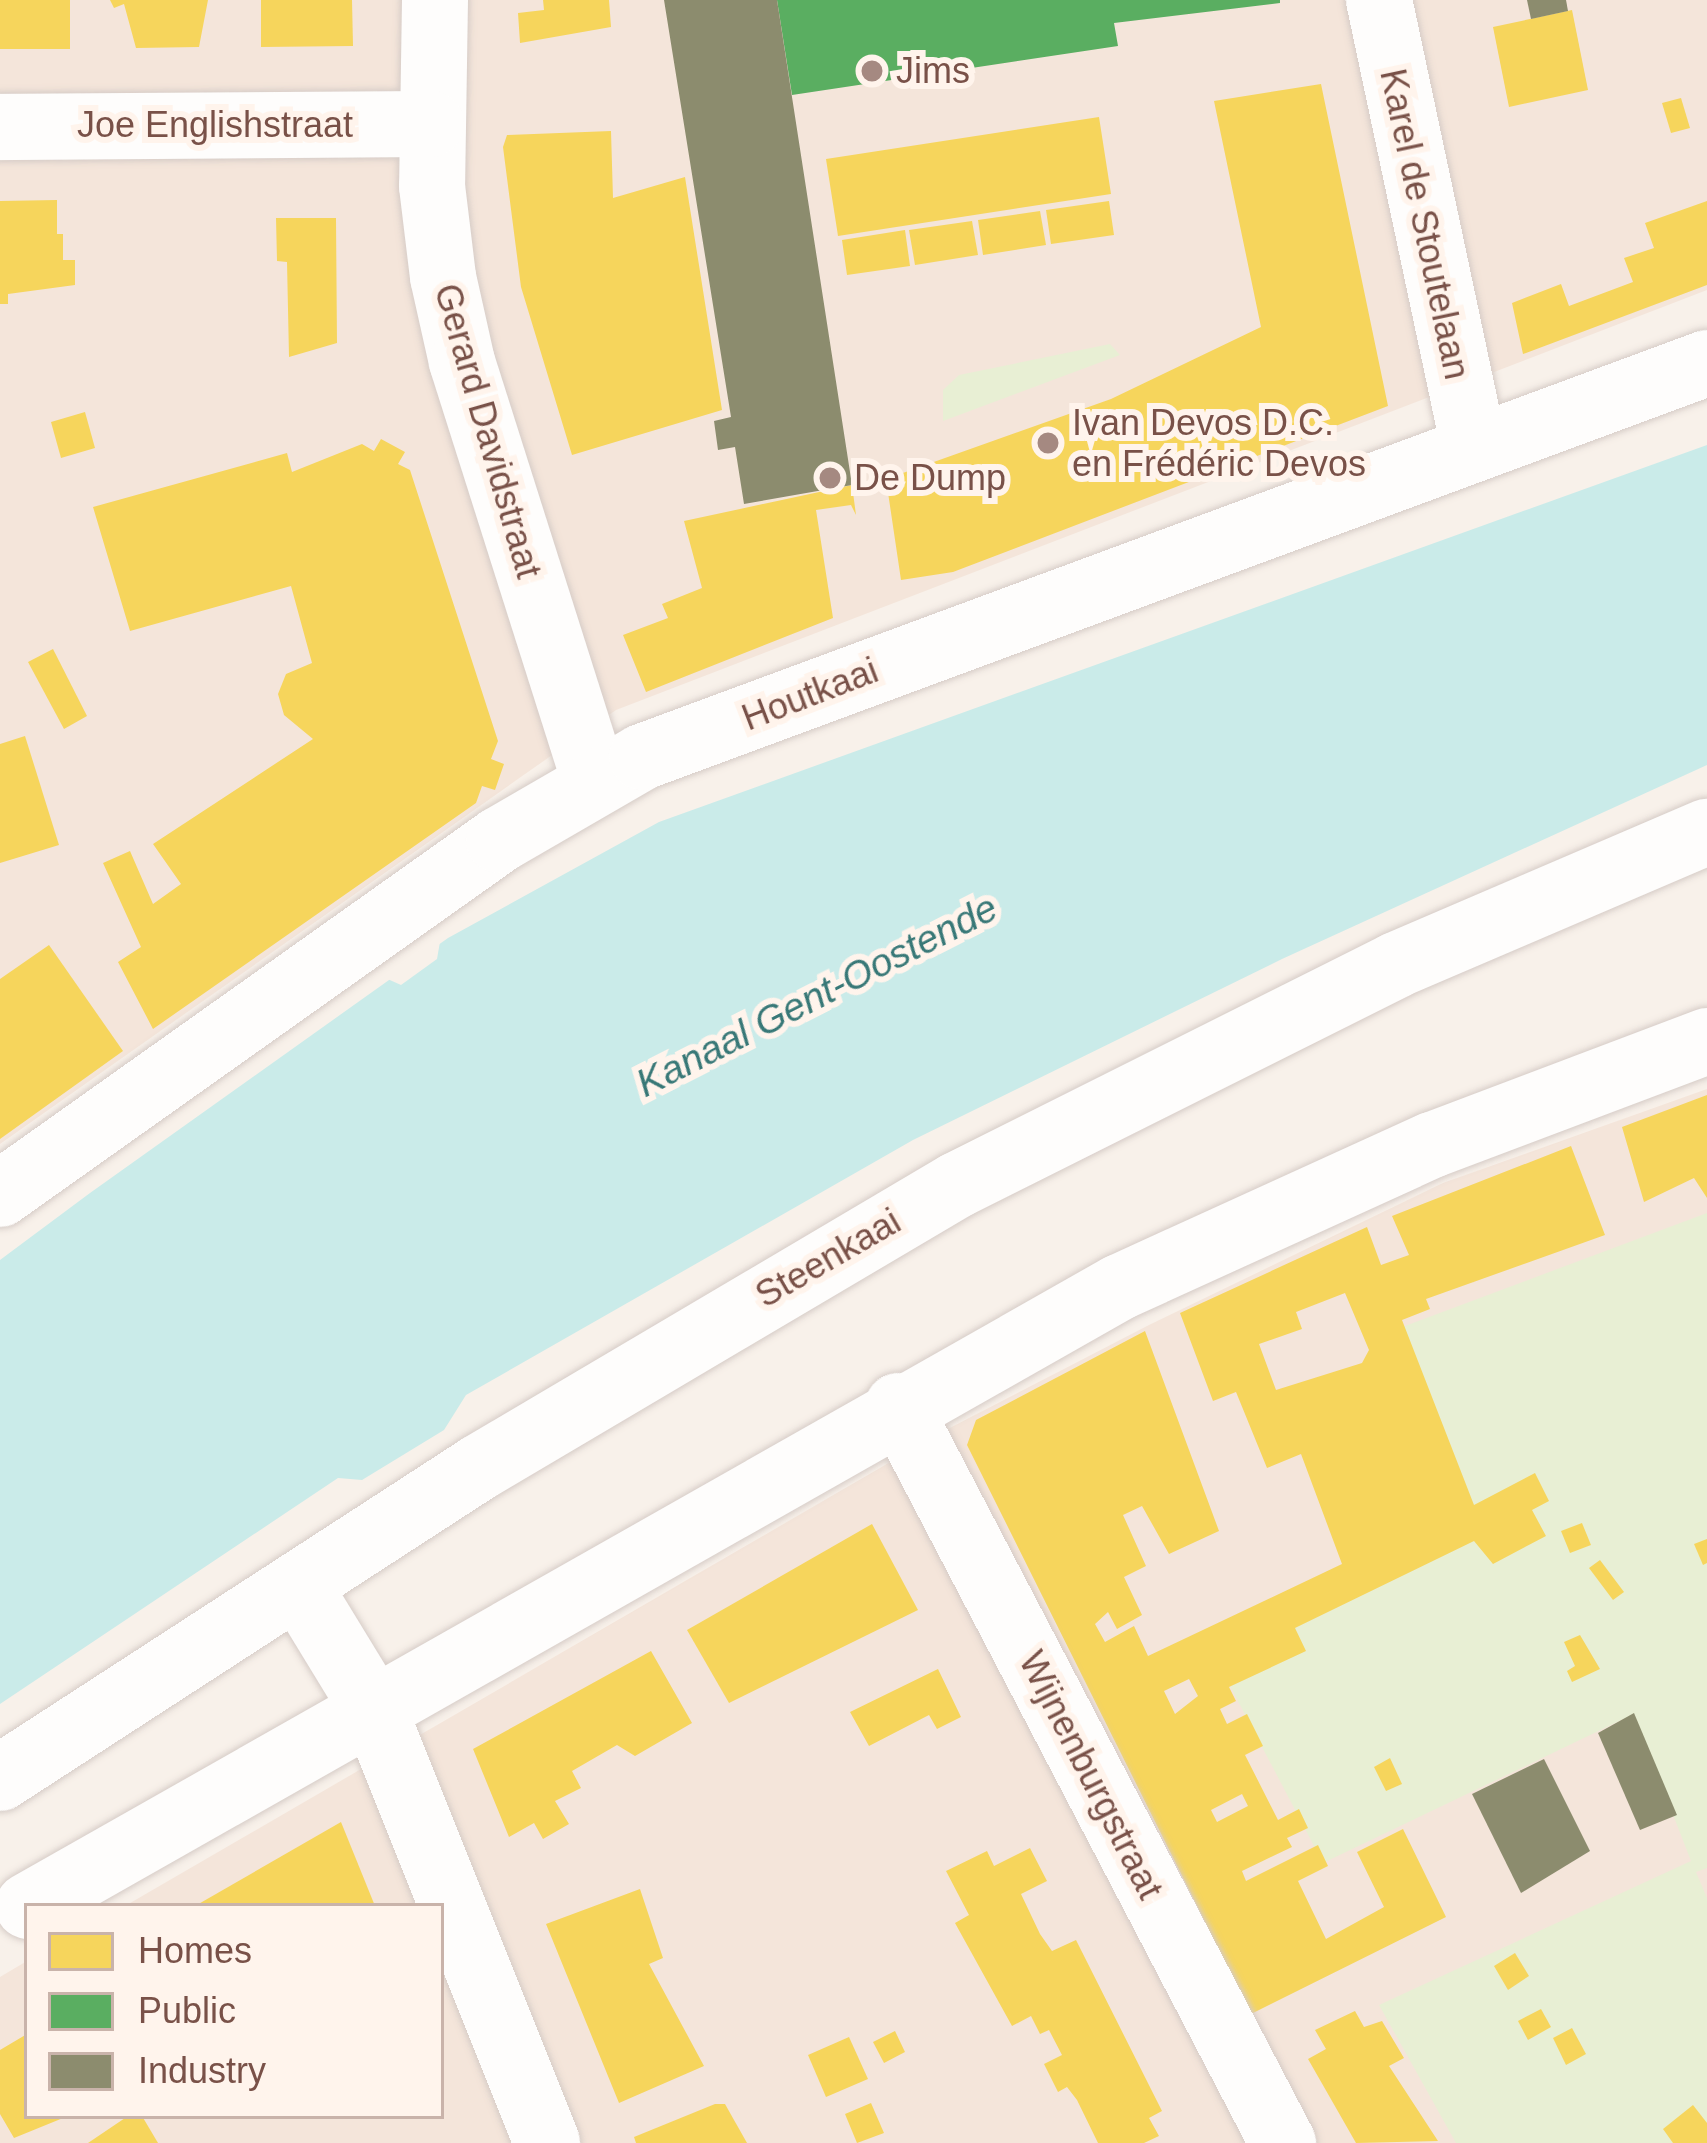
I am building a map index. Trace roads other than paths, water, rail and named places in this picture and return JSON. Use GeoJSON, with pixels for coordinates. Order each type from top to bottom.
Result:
{"type":"FeatureCollection","features":[{"type":"Feature","properties":{"kind":"street","name":"Gerard Davidstraat"},"geometry":{"type":"LineString","coordinates":[[435,0],[431,124],[443,277],[462,362],[596,781]]}},
{"type":"Feature","properties":{"kind":"street","name":"Karel de Stoutelaan"},"geometry":{"type":"LineString","coordinates":[[1379,0],[1474,448]]}},
{"type":"Feature","properties":{"kind":"street","name":"Joe Englishstraat"},"geometry":{"type":"LineString","coordinates":[[0,127],[431,124]]}},
{"type":"Feature","properties":{"kind":"street","name":"Houtkaai"},"geometry":{"type":"LineString","coordinates":[[0,1194],[382,919],[596,781],[664,748],[1707,363]]}},
{"type":"Feature","properties":{"kind":"street","name":"Steenkaai"},"geometry":{"type":"LineString","coordinates":[[0,1778],[658,1358],[957,1184],[1396,965],[1707,832]]}},
{"type":"Feature","properties":{"kind":"street"},"geometry":{"type":"LineString","coordinates":[[33,1903],[898,1406],[1272,1213],[1707,1041]]}},
{"type":"Feature","properties":{"kind":"street","name":"Wijnenburgstraat"},"geometry":{"type":"LineString","coordinates":[[898,1406],[1283,2143]]}},
{"type":"Feature","properties":{"kind":"street"},"geometry":{"type":"LineString","coordinates":[[299,1586],[374,1709],[547,2143]]}},
{"type":"Feature","properties":{"kind":"water","name":"Kanaal Gent-Oostende"},"geometry":{"type":"Polygon","coordinates":[[[1707,445],[1707,765],[1282,959],[913,1140],[466,1395],[444,1430],[362,1480],[338,1478],[0,1704],[0,1260],[90,1193],[448,938],[659,822],[1707,445]]]}},
{"type":"Feature","properties":{"kind":"place","name":"Jims"},"geometry":{"type":"Point","coordinates":[872,71]}},
{"type":"Feature","properties":{"kind":"place","name":"Ivan Devos D.C. en Frédéric Devos"},"geometry":{"type":"Point","coordinates":[1048,443]}},
{"type":"Feature","properties":{"kind":"place","name":"De Dump"},"geometry":{"type":"Point","coordinates":[830,478]}}]}
